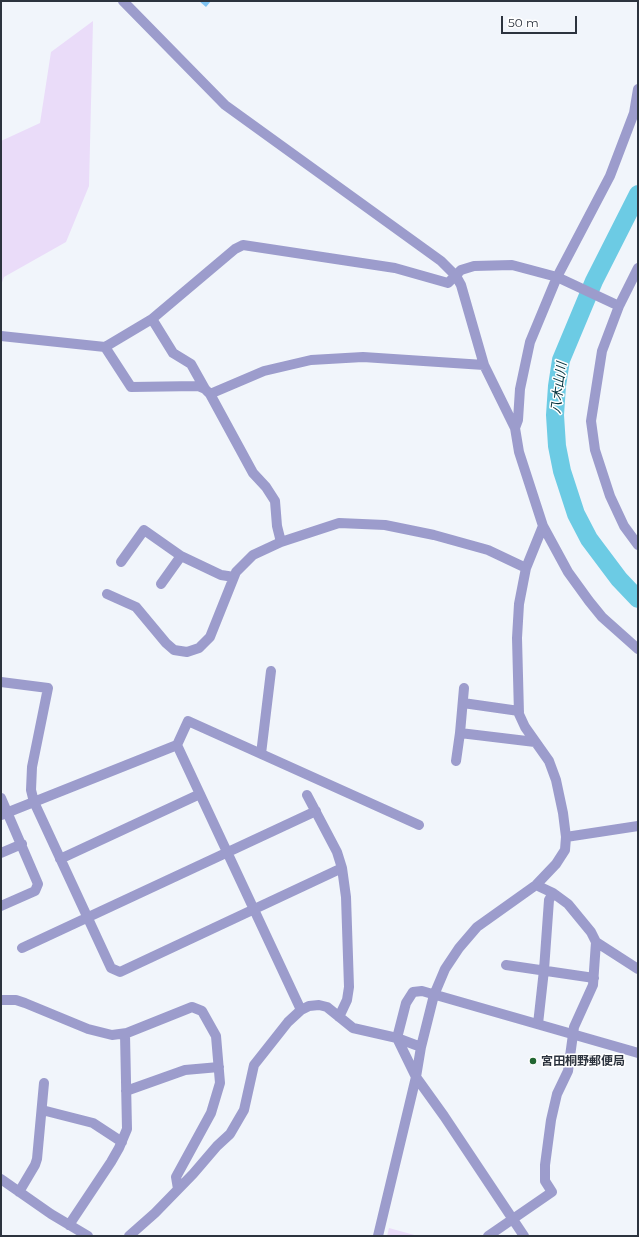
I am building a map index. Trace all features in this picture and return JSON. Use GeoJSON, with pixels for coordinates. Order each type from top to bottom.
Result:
{"type":"FeatureCollection","features":[{"type":"Feature","properties":{"kind":"street"},"geometry":{"type":"LineString","coordinates":[[123,1],[225,105],[441,261],[456,276],[462,285],[484,365],[515,428],[519,452],[543,526],[568,572],[589,601],[602,617],[638,649]]}},
{"type":"Feature","properties":{"kind":"street"},"geometry":{"type":"LineString","coordinates":[[515,428],[518,420],[520,390],[530,342],[557,277],[610,176],[634,113],[638,89]]}},
{"type":"Feature","properties":{"kind":"street"},"geometry":{"type":"LineString","coordinates":[[1,336],[105,347],[152,319],[235,249],[243,245],[395,268],[448,283],[462,270],[474,266],[512,265],[557,277],[619,306]]}},
{"type":"Feature","properties":{"kind":"street"},"geometry":{"type":"LineString","coordinates":[[638,268],[619,306],[602,351],[591,421],[595,450],[610,496],[624,526],[638,545]]}},
{"type":"Feature","properties":{"kind":"street"},"geometry":{"type":"LineString","coordinates":[[152,319],[173,353],[191,364],[253,473],[266,487],[275,501],[277,526],[281,542]]}},
{"type":"Feature","properties":{"kind":"street"},"geometry":{"type":"LineString","coordinates":[[105,347],[131,387],[198,386],[208,392]]}},
{"type":"Feature","properties":{"kind":"street"},"geometry":{"type":"LineString","coordinates":[[208,392],[264,371],[311,360],[363,357],[484,365]]}},
{"type":"Feature","properties":{"kind":"street"},"geometry":{"type":"LineString","coordinates":[[107,594],[136,607],[166,643],[174,650],[186,652],[199,648],[210,637],[234,577],[241,566],[253,555],[281,542],[339,523],[385,525],[434,536],[488,550],[526,568]]}},
{"type":"Feature","properties":{"kind":"street"},"geometry":{"type":"LineString","coordinates":[[378,1236],[416,1077],[421,1047],[434,996],[445,969],[459,948],[477,927],[536,885],[556,864],[565,850],[566,837],[556,780],[549,761],[525,727],[519,711],[517,638],[519,604],[526,568],[543,526]]}},
{"type":"Feature","properties":{"kind":"street"},"geometry":{"type":"LineString","coordinates":[[121,562],[144,530],[181,556],[221,575],[234,577]]}},
{"type":"Feature","properties":{"kind":"street"},"geometry":{"type":"LineString","coordinates":[[161,584],[181,556]]}},
{"type":"Feature","properties":{"kind":"street"},"geometry":{"type":"LineString","coordinates":[[261,754],[271,671]]}},
{"type":"Feature","properties":{"kind":"street"},"geometry":{"type":"LineString","coordinates":[[1,682],[48,688],[32,767],[31,790],[34,802],[110,968],[120,972],[342,868]]}},
{"type":"Feature","properties":{"kind":"street"},"geometry":{"type":"LineString","coordinates":[[456,761],[464,688]]}},
{"type":"Feature","properties":{"kind":"street"},"geometry":{"type":"LineString","coordinates":[[463,703],[519,711]]}},
{"type":"Feature","properties":{"kind":"street"},"geometry":{"type":"LineString","coordinates":[[4,813],[178,745],[188,721],[419,826]]}},
{"type":"Feature","properties":{"kind":"street"},"geometry":{"type":"LineString","coordinates":[[460,733],[535,742]]}},
{"type":"Feature","properties":{"kind":"street"},"geometry":{"type":"LineString","coordinates":[[178,745],[301,1010]]}},
{"type":"Feature","properties":{"kind":"street"},"geometry":{"type":"LineString","coordinates":[[60,859],[200,794]]}},
{"type":"Feature","properties":{"kind":"street"},"geometry":{"type":"LineString","coordinates":[[307,796],[336,852],[342,868],[346,897],[349,987],[347,1000],[339,1017]]}},
{"type":"Feature","properties":{"kind":"street"},"geometry":{"type":"LineString","coordinates":[[1,798],[4,813],[22,844],[38,884],[35,891],[1,906]]}},
{"type":"Feature","properties":{"kind":"street"},"geometry":{"type":"LineString","coordinates":[[22,948],[316,811]]}},
{"type":"Feature","properties":{"kind":"street"},"geometry":{"type":"LineString","coordinates":[[566,837],[638,826]]}},
{"type":"Feature","properties":{"kind":"street"},"geometry":{"type":"LineString","coordinates":[[1,853],[22,844]]}},
{"type":"Feature","properties":{"kind":"street"},"geometry":{"type":"LineString","coordinates":[[488,1236],[552,1192],[545,1181],[545,1165],[554,1107],[557,1094],[568,1071],[573,1034],[578,1018],[590,995],[594,978],[596,942],[591,932],[574,910],[553,893],[536,885]]}},
{"type":"Feature","properties":{"kind":"street"},"geometry":{"type":"LineString","coordinates":[[538,1024],[544,970],[549,900],[553,893]]}},
{"type":"Feature","properties":{"kind":"street"},"geometry":{"type":"LineString","coordinates":[[596,942],[638,968]]}},
{"type":"Feature","properties":{"kind":"street"},"geometry":{"type":"LineString","coordinates":[[506,965],[594,978]]}},
{"type":"Feature","properties":{"kind":"street"},"geometry":{"type":"LineString","coordinates":[[524,1236],[444,1116],[416,1077],[397,1038],[406,1003],[413,992],[422,991],[434,996],[638,1053]]}},
{"type":"Feature","properties":{"kind":"street"},"geometry":{"type":"LineString","coordinates":[[1,1000],[16,1000],[88,1029],[112,1035],[125,1034],[192,1007],[202,1011],[216,1036],[220,1083],[211,1113],[176,1177],[178,1189]]}},
{"type":"Feature","properties":{"kind":"street"},"geometry":{"type":"LineString","coordinates":[[128,1236],[155,1213],[216,1146],[230,1134],[244,1110],[247,1088],[254,1065],[288,1022],[301,1010],[309,1006],[319,1005],[327,1007],[353,1028],[397,1038],[421,1047]]}},
{"type":"Feature","properties":{"kind":"street"},"geometry":{"type":"LineString","coordinates":[[69,1225],[111,1162],[127,1129],[125,1034]]}},
{"type":"Feature","properties":{"kind":"street"},"geometry":{"type":"LineString","coordinates":[[126,1091],[185,1070],[219,1067]]}},
{"type":"Feature","properties":{"kind":"street"},"geometry":{"type":"LineString","coordinates":[[19,1192],[35,1165],[44,1083]]}},
{"type":"Feature","properties":{"kind":"street"},"geometry":{"type":"LineString","coordinates":[[42,1110],[93,1123],[122,1142]]}},
{"type":"Feature","properties":{"kind":"street"},"geometry":{"type":"LineString","coordinates":[[1,1179],[69,1225],[88,1236]]}},
{"type":"Feature","properties":{"kind":"shaded area"},"geometry":{"type":"Polygon","coordinates":[[[93,21],[89,186],[66,242],[4,277],[1,285],[1,141],[40,123],[51,52],[93,21]]]}},
{"type":"Feature","properties":{"kind":"shaded area"},"geometry":{"type":"Polygon","coordinates":[[[389,1228],[418,1236],[387,1236],[389,1228]]]}},
{"type":"Feature","properties":{"kind":"building"},"geometry":{"type":"Polygon","coordinates":[[[199,1],[211,1],[206,7],[199,1]]]}},
{"type":"Feature","properties":{"kind":"waterway","name":"八木山川"},"geometry":{"type":"LineString","coordinates":[[638,194],[594,281],[561,360],[555,415],[557,446],[562,471],[576,514],[589,539],[619,579],[638,599]]}},
{"type":"Feature","properties":{"kind":"place","name":"宮田桐野郵便局"},"geometry":{"type":"Point","coordinates":[533,1061]}}]}
